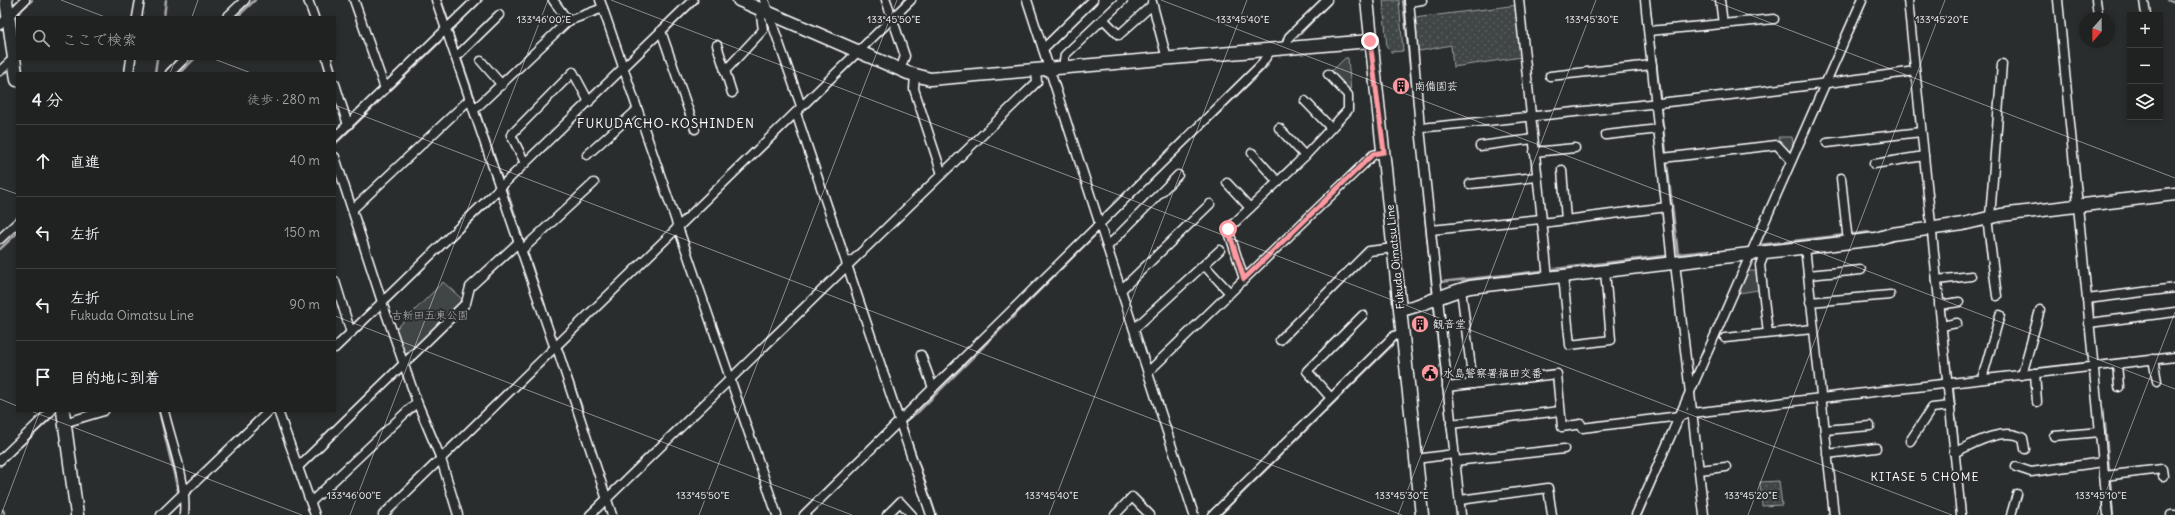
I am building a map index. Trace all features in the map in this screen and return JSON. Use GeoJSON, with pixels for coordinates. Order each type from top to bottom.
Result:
{"type":"FeatureCollection","features":[{"type":"Feature","properties":{"kind":"street"},"geometry":{"type":"LineString","coordinates":[[6,0],[4,20],[14,58],[16,73]]}},
{"type":"Feature","properties":{"kind":"street"},"geometry":{"type":"LineString","coordinates":[[4,20],[26,0]]}},
{"type":"Feature","properties":{"kind":"street"},"geometry":{"type":"LineString","coordinates":[[137,16],[140,0]]}},
{"type":"Feature","properties":{"kind":"street"},"geometry":{"type":"LineString","coordinates":[[228,16],[245,0]]}},
{"type":"Feature","properties":{"kind":"street"},"geometry":{"type":"LineString","coordinates":[[308,0],[314,16]]}},
{"type":"Feature","properties":{"kind":"street"},"geometry":{"type":"LineString","coordinates":[[354,0],[385,89]]}},
{"type":"Feature","properties":{"kind":"street"},"geometry":{"type":"LineString","coordinates":[[436,0],[458,55],[470,99],[476,109],[503,185],[519,242],[524,249],[558,345],[576,404],[608,497],[612,515]]}},
{"type":"Feature","properties":{"kind":"street"},"geometry":{"type":"LineString","coordinates":[[336,136],[448,30],[476,0]]}},
{"type":"Feature","properties":{"kind":"street"},"geometry":{"type":"LineString","coordinates":[[553,0],[568,21]]}},
{"type":"Feature","properties":{"kind":"street"},"geometry":{"type":"LineString","coordinates":[[336,347],[383,305],[525,163],[623,68],[662,34],[693,0]]}},
{"type":"Feature","properties":{"kind":"street"},"geometry":{"type":"LineString","coordinates":[[739,0],[764,7],[858,52],[900,70],[930,79],[1370,41]]}},
{"type":"Feature","properties":{"kind":"street"},"geometry":{"type":"LineString","coordinates":[[886,0],[905,56],[900,70]]}},
{"type":"Feature","properties":{"kind":"street"},"geometry":{"type":"LineString","coordinates":[[383,515],[678,230],[911,0]]}},
{"type":"Feature","properties":{"kind":"street"},"geometry":{"type":"LineString","coordinates":[[1027,0],[1099,227],[1108,246],[1194,515]]}},
{"type":"Feature","properties":{"kind":"street"},"geometry":{"type":"LineString","coordinates":[[1043,49],[1093,0]]}},
{"type":"Feature","properties":{"kind":"street"},"geometry":{"type":"LineString","coordinates":[[1064,67],[1065,56],[1123,0]]}},
{"type":"Feature","properties":{"kind":"street"},"geometry":{"type":"LineString","coordinates":[[1285,49],[1289,37],[1327,0]]}},
{"type":"Feature","properties":{"kind":"street","name":"Fukuda Oimatsu Line"},"geometry":{"type":"LineString","coordinates":[[1367,0],[1370,41],[1384,152],[1422,515]]}},
{"type":"Feature","properties":{"kind":"street"},"geometry":{"type":"LineString","coordinates":[[1422,0],[1409,1],[1420,128],[1461,515]]}},
{"type":"Feature","properties":{"kind":"street"},"geometry":{"type":"LineString","coordinates":[[1519,0],[1548,278]]}},
{"type":"Feature","properties":{"kind":"street"},"geometry":{"type":"LineString","coordinates":[[1646,0],[1667,208],[1691,396],[1685,415],[1699,470],[1704,515]]}},
{"type":"Feature","properties":{"kind":"street"},"geometry":{"type":"LineString","coordinates":[[1720,0],[1723,24]]}},
{"type":"Feature","properties":{"kind":"street"},"geometry":{"type":"LineString","coordinates":[[1636,515],[1685,415],[1691,396],[1750,254],[1791,160],[1827,84],[1862,0]]}},
{"type":"Feature","properties":{"kind":"street"},"geometry":{"type":"LineString","coordinates":[[1908,0],[1961,515]]}},
{"type":"Feature","properties":{"kind":"street"},"geometry":{"type":"LineString","coordinates":[[2058,0],[2103,462],[2108,475],[2108,515]]}},
{"type":"Feature","properties":{"kind":"street"},"geometry":{"type":"LineString","coordinates":[[2096,0],[2098,12]]}},
{"type":"Feature","properties":{"kind":"street"},"geometry":{"type":"LineString","coordinates":[[2144,0],[2146,12]]}},
{"type":"Feature","properties":{"kind":"street"},"geometry":{"type":"LineString","coordinates":[[1103,19],[1119,35],[1152,2]]}},
{"type":"Feature","properties":{"kind":"street"},"geometry":{"type":"LineString","coordinates":[[1152,2],[1167,59]]}},
{"type":"Feature","properties":{"kind":"street"},"geometry":{"type":"LineString","coordinates":[[476,109],[568,21],[601,4],[729,380],[777,515]]}},
{"type":"Feature","properties":{"kind":"street"},"geometry":{"type":"LineString","coordinates":[[725,70],[763,30],[764,7]]}},
{"type":"Feature","properties":{"kind":"street"},"geometry":{"type":"LineString","coordinates":[[764,7],[850,263],[930,512],[922,515]]}},
{"type":"Feature","properties":{"kind":"street"},"geometry":{"type":"LineString","coordinates":[[458,55],[499,15]]}},
{"type":"Feature","properties":{"kind":"street"},"geometry":{"type":"LineString","coordinates":[[1649,31],[1774,19]]}},
{"type":"Feature","properties":{"kind":"street"},"geometry":{"type":"LineString","coordinates":[[662,34],[695,129]]}},
{"type":"Feature","properties":{"kind":"street"},"geometry":{"type":"LineString","coordinates":[[717,45],[732,93]]}},
{"type":"Feature","properties":{"kind":"street"},"geometry":{"type":"LineString","coordinates":[[804,515],[1099,227],[1260,66],[1271,50]]}},
{"type":"Feature","properties":{"kind":"street"},"geometry":{"type":"LineString","coordinates":[[0,71],[14,58]]}},
{"type":"Feature","properties":{"kind":"street"},"geometry":{"type":"LineString","coordinates":[[129,72],[131,60]]}},
{"type":"Feature","properties":{"kind":"street"},"geometry":{"type":"LineString","coordinates":[[171,72],[183,60]]}},
{"type":"Feature","properties":{"kind":"street"},"geometry":{"type":"LineString","coordinates":[[327,60],[331,72]]}},
{"type":"Feature","properties":{"kind":"street"},"geometry":{"type":"LineString","coordinates":[[481,61],[502,85]]}},
{"type":"Feature","properties":{"kind":"street"},"geometry":{"type":"LineString","coordinates":[[1997,296],[1988,218],[2002,64]]}},
{"type":"Feature","properties":{"kind":"street"},"geometry":{"type":"LineString","coordinates":[[1550,76],[1652,65]]}},
{"type":"Feature","properties":{"kind":"street"},"geometry":{"type":"LineString","coordinates":[[590,515],[1037,82],[1036,70]]}},
{"type":"Feature","properties":{"kind":"street"},"geometry":{"type":"LineString","coordinates":[[1420,128],[1657,104],[1827,84],[1915,71]]}},
{"type":"Feature","properties":{"kind":"street"},"geometry":{"type":"LineString","coordinates":[[525,163],[511,135],[573,72],[589,102]]}},
{"type":"Feature","properties":{"kind":"street"},"geometry":{"type":"LineString","coordinates":[[1244,279],[1228,229],[1305,156],[1348,110],[1348,95],[1328,74]]}},
{"type":"Feature","properties":{"kind":"street"},"geometry":{"type":"LineString","coordinates":[[915,75],[914,89],[942,174]]}},
{"type":"Feature","properties":{"kind":"street"},"geometry":{"type":"LineString","coordinates":[[336,87],[348,124]]}},
{"type":"Feature","properties":{"kind":"street"},"geometry":{"type":"LineString","coordinates":[[353,209],[470,99]]}},
{"type":"Feature","properties":{"kind":"street"},"geometry":{"type":"LineString","coordinates":[[1305,101],[1331,128]]}},
{"type":"Feature","properties":{"kind":"street"},"geometry":{"type":"LineString","coordinates":[[587,155],[637,110]]}},
{"type":"Feature","properties":{"kind":"street"},"geometry":{"type":"LineString","coordinates":[[1279,128],[1305,156]]}},
{"type":"Feature","properties":{"kind":"street"},"geometry":{"type":"LineString","coordinates":[[1606,135],[1659,129]]}},
{"type":"Feature","properties":{"kind":"street"},"geometry":{"type":"LineString","coordinates":[[1827,143],[1921,132]]}},
{"type":"Feature","properties":{"kind":"street"},"geometry":{"type":"LineString","coordinates":[[1480,146],[1533,139]]}},
{"type":"Feature","properties":{"kind":"street"},"geometry":{"type":"LineString","coordinates":[[1662,158],[1777,146],[1791,160]]}},
{"type":"Feature","properties":{"kind":"street"},"geometry":{"type":"LineString","coordinates":[[1534,152],[1575,148]]}},
{"type":"Feature","properties":{"kind":"street"},"geometry":{"type":"LineString","coordinates":[[1148,372],[1373,154],[1384,152]]}},
{"type":"Feature","properties":{"kind":"street"},"geometry":{"type":"LineString","coordinates":[[1252,153],[1278,182]]}},
{"type":"Feature","properties":{"kind":"street"},"geometry":{"type":"LineString","coordinates":[[1874,164],[1924,156]]}},
{"type":"Feature","properties":{"kind":"street"},"geometry":{"type":"LineString","coordinates":[[336,160],[383,305],[417,402],[441,459],[458,515]]}},
{"type":"Feature","properties":{"kind":"street"},"geometry":{"type":"LineString","coordinates":[[1562,170],[1566,220]]}},
{"type":"Feature","properties":{"kind":"street"},"geometry":{"type":"LineString","coordinates":[[1108,246],[1178,175]]}},
{"type":"Feature","properties":{"kind":"street"},"geometry":{"type":"LineString","coordinates":[[1470,184],[1537,178]]}},
{"type":"Feature","properties":{"kind":"street"},"geometry":{"type":"LineString","coordinates":[[1841,178],[1848,242]]}},
{"type":"Feature","properties":{"kind":"street"},"geometry":{"type":"LineString","coordinates":[[524,249],[594,183]]}},
{"type":"Feature","properties":{"kind":"street"},"geometry":{"type":"LineString","coordinates":[[1227,183],[1250,208]]}},
{"type":"Feature","properties":{"kind":"street"},"geometry":{"type":"LineString","coordinates":[[1401,310],[1423,305],[1461,289],[1805,248],[1963,224],[1988,218],[2175,194]]}},
{"type":"Feature","properties":{"kind":"street"},"geometry":{"type":"LineString","coordinates":[[1122,289],[1210,204]]}},
{"type":"Feature","properties":{"kind":"street"},"geometry":{"type":"LineString","coordinates":[[1431,230],[1566,220],[1667,208]]}},
{"type":"Feature","properties":{"kind":"street"},"geometry":{"type":"LineString","coordinates":[[0,239],[16,223]]}},
{"type":"Feature","properties":{"kind":"street"},"geometry":{"type":"LineString","coordinates":[[298,467],[466,303],[470,286],[519,242]]}},
{"type":"Feature","properties":{"kind":"street"},"geometry":{"type":"LineString","coordinates":[[1280,340],[1369,251],[1394,248]]}},
{"type":"Feature","properties":{"kind":"street"},"geometry":{"type":"LineString","coordinates":[[1805,248],[1834,515]]}},
{"type":"Feature","properties":{"kind":"street"},"geometry":{"type":"LineString","coordinates":[[1134,329],[1220,250]]}},
{"type":"Feature","properties":{"kind":"street"},"geometry":{"type":"LineString","coordinates":[[1765,252],[1760,265],[1768,333]]}},
{"type":"Feature","properties":{"kind":"street"},"geometry":{"type":"LineString","coordinates":[[1204,264],[1230,293]]}},
{"type":"Feature","properties":{"kind":"street"},"geometry":{"type":"LineString","coordinates":[[1808,275],[1861,270]]}},
{"type":"Feature","properties":{"kind":"street"},"geometry":{"type":"LineString","coordinates":[[1563,276],[1570,345],[1611,340],[1605,271]]}},
{"type":"Feature","properties":{"kind":"street"},"geometry":{"type":"LineString","coordinates":[[1937,280],[1971,276]]}},
{"type":"Feature","properties":{"kind":"street"},"geometry":{"type":"LineString","coordinates":[[336,284],[351,333]]}},
{"type":"Feature","properties":{"kind":"street"},"geometry":{"type":"LineString","coordinates":[[2087,299],[2175,288]]}},
{"type":"Feature","properties":{"kind":"street"},"geometry":{"type":"LineString","coordinates":[[1461,289],[1473,384]]}},
{"type":"Feature","properties":{"kind":"street"},"geometry":{"type":"LineString","coordinates":[[1810,302],[1890,295]]}},
{"type":"Feature","properties":{"kind":"street"},"geometry":{"type":"LineString","coordinates":[[1939,305],[1959,302]]}},
{"type":"Feature","properties":{"kind":"street"},"geometry":{"type":"LineString","coordinates":[[2022,375],[2040,310]]}},
{"type":"Feature","properties":{"kind":"street"},"geometry":{"type":"LineString","coordinates":[[2089,323],[2175,312]]}},
{"type":"Feature","properties":{"kind":"street"},"geometry":{"type":"LineString","coordinates":[[1331,398],[1307,371],[1363,314]]}},
{"type":"Feature","properties":{"kind":"street"},"geometry":{"type":"LineString","coordinates":[[1982,379],[2000,315]]}},
{"type":"Feature","properties":{"kind":"street"},"geometry":{"type":"LineString","coordinates":[[1941,326],[1957,323]]}},
{"type":"Feature","properties":{"kind":"street"},"geometry":{"type":"LineString","coordinates":[[1725,338],[1813,329]]}},
{"type":"Feature","properties":{"kind":"street"},"geometry":{"type":"LineString","coordinates":[[1213,515],[1394,336],[1403,333]]}},
{"type":"Feature","properties":{"kind":"street"},"geometry":{"type":"LineString","coordinates":[[921,355],[933,388]]}},
{"type":"Feature","properties":{"kind":"street"},"geometry":{"type":"LineString","coordinates":[[1448,387],[1557,374],[1562,427],[1581,424],[1582,428],[1947,383],[2175,357]]}},
{"type":"Feature","properties":{"kind":"street"},"geometry":{"type":"LineString","coordinates":[[2153,360],[2157,381]]}},
{"type":"Feature","properties":{"kind":"street"},"geometry":{"type":"LineString","coordinates":[[2117,364],[2119,387]]}},
{"type":"Feature","properties":{"kind":"street"},"geometry":{"type":"LineString","coordinates":[[2035,373],[2037,402]]}},
{"type":"Feature","properties":{"kind":"street"},"geometry":{"type":"LineString","coordinates":[[311,502],[417,402]]}},
{"type":"Feature","properties":{"kind":"street"},"geometry":{"type":"LineString","coordinates":[[1910,440],[1932,408],[1950,406]]}},
{"type":"Feature","properties":{"kind":"street"},"geometry":{"type":"LineString","coordinates":[[1451,424],[1560,411]]}},
{"type":"Feature","properties":{"kind":"street"},"geometry":{"type":"LineString","coordinates":[[0,460],[50,412]]}},
{"type":"Feature","properties":{"kind":"street"},"geometry":{"type":"LineString","coordinates":[[77,515],[64,417],[97,412]]}},
{"type":"Feature","properties":{"kind":"street"},"geometry":{"type":"LineString","coordinates":[[164,412],[182,494],[184,515]]}},
{"type":"Feature","properties":{"kind":"street"},"geometry":{"type":"LineString","coordinates":[[161,515],[268,412]]}},
{"type":"Feature","properties":{"kind":"street"},"geometry":{"type":"LineString","coordinates":[[278,412],[316,515]]}},
{"type":"Feature","properties":{"kind":"street"},"geometry":{"type":"LineString","coordinates":[[1824,430],[1870,426]]}},
{"type":"Feature","properties":{"kind":"street"},"geometry":{"type":"LineString","coordinates":[[2054,436],[2100,432]]}},
{"type":"Feature","properties":{"kind":"street"},"geometry":{"type":"LineString","coordinates":[[1954,453],[1990,436],[2018,435],[2023,438],[2025,450]]}},
{"type":"Feature","properties":{"kind":"street"},"geometry":{"type":"LineString","coordinates":[[1827,454],[1876,448]]}},
{"type":"Feature","properties":{"kind":"street"},"geometry":{"type":"LineString","coordinates":[[1416,458],[1455,458],[1564,449]]}},
{"type":"Feature","properties":{"kind":"street"},"geometry":{"type":"LineString","coordinates":[[2016,467],[2031,472],[2103,462]]}},
{"type":"Feature","properties":{"kind":"street"},"geometry":{"type":"LineString","coordinates":[[1699,470],[1726,467]]}},
{"type":"Feature","properties":{"kind":"street"},"geometry":{"type":"LineString","coordinates":[[2108,475],[2162,469],[2163,476]]}},
{"type":"Feature","properties":{"kind":"street"},"geometry":{"type":"LineString","coordinates":[[1460,500],[1548,488],[1552,515]]}},
{"type":"Feature","properties":{"kind":"street"},"geometry":{"type":"LineString","coordinates":[[2011,515],[2017,494]]}},
{"type":"Feature","properties":{"kind":"street"},"geometry":{"type":"LineString","coordinates":[[1115,515],[1132,497],[1150,515]]}},
{"type":"Feature","properties":{"kind":"street"},"geometry":{"type":"LineString","coordinates":[[887,515],[900,502],[912,515]]}},
{"type":"Feature","properties":{"kind":"green space"},"geometry":{"type":"Polygon","coordinates":[[[1383,0],[1399,0],[1403,51],[1391,52],[1387,48],[1383,0]]]}},
{"type":"Feature","properties":{"kind":"green space"},"geometry":{"type":"Polygon","coordinates":[[[1518,5],[1522,57],[1453,67],[1451,45],[1420,51],[1416,47],[1414,18],[1518,5]]]}},
{"type":"Feature","properties":{"kind":"green space"},"geometry":{"type":"Polygon","coordinates":[[[1345,58],[1348,58],[1351,93],[1331,72],[1345,58]]]}},
{"type":"Feature","properties":{"kind":"green space"},"geometry":{"type":"Polygon","coordinates":[[[1778,137],[1792,137],[1794,149],[1790,154],[1780,145],[1778,137]]]}},
{"type":"Feature","properties":{"kind":"green space"},"geometry":{"type":"Polygon","coordinates":[[[1748,271],[1756,271],[1758,290],[1739,293],[1748,271]]]}},
{"type":"Feature","properties":{"kind":"green space","name":"古新田五東公園"},"geometry":{"type":"Polygon","coordinates":[[[443,282],[463,300],[406,358],[396,329],[443,282]]]}},
{"type":"Feature","properties":{"kind":"green space"},"geometry":{"type":"Polygon","coordinates":[[[1779,481],[1782,505],[1762,506],[1760,482],[1779,481]]]}},
{"type":"Feature","properties":{"kind":"waterway"},"geometry":{"type":"LineString","coordinates":[[22,9],[32,0]]}},
{"type":"Feature","properties":{"kind":"waterway"},"geometry":{"type":"LineString","coordinates":[[164,16],[166,0]]}},
{"type":"Feature","properties":{"kind":"waterway"},"geometry":{"type":"LineString","coordinates":[[238,16],[255,0]]}},
{"type":"Feature","properties":{"kind":"waterway"},"geometry":{"type":"LineString","coordinates":[[441,0],[496,162]]}},
{"type":"Feature","properties":{"kind":"waterway"},"geometry":{"type":"LineString","coordinates":[[451,30],[482,0]]}},
{"type":"Feature","properties":{"kind":"waterway"},"geometry":{"type":"LineString","coordinates":[[1403,0],[1414,103]]}},
{"type":"Feature","properties":{"kind":"waterway"},"geometry":{"type":"LineString","coordinates":[[2168,0],[2175,3]]}},
{"type":"Feature","properties":{"kind":"waterway"},"geometry":{"type":"LineString","coordinates":[[664,34],[697,2]]}},
{"type":"Feature","properties":{"kind":"waterway"},"geometry":{"type":"LineString","coordinates":[[1297,37],[1330,3]]}},
{"type":"Feature","properties":{"kind":"waterway"},"geometry":{"type":"LineString","coordinates":[[1650,11],[1652,26]]}},
{"type":"Feature","properties":{"kind":"waterway"},"geometry":{"type":"LineString","coordinates":[[336,143],[446,36]]}},
{"type":"Feature","properties":{"kind":"waterway"},"geometry":{"type":"LineString","coordinates":[[1653,37],[1660,96]]}},
{"type":"Feature","properties":{"kind":"waterway"},"geometry":{"type":"LineString","coordinates":[[1917,53],[1919,70]]}},
{"type":"Feature","properties":{"kind":"waterway"},"geometry":{"type":"LineString","coordinates":[[155,72],[157,60]]}},
{"type":"Feature","properties":{"kind":"waterway"},"geometry":{"type":"LineString","coordinates":[[181,72],[193,60]]}},
{"type":"Feature","properties":{"kind":"waterway"},"geometry":{"type":"LineString","coordinates":[[1200,131],[1268,65]]}},
{"type":"Feature","properties":{"kind":"waterway"},"geometry":{"type":"LineString","coordinates":[[791,90],[798,107]]}},
{"type":"Feature","properties":{"kind":"waterway"},"geometry":{"type":"LineString","coordinates":[[1661,110],[1666,152]]}},
{"type":"Feature","properties":{"kind":"waterway"},"geometry":{"type":"LineString","coordinates":[[800,112],[902,416]]}},
{"type":"Feature","properties":{"kind":"waterway"},"geometry":{"type":"LineString","coordinates":[[543,152],[548,147]]}},
{"type":"Feature","properties":{"kind":"waterway"},"geometry":{"type":"LineString","coordinates":[[1667,164],[1678,254],[1709,251]]}},
{"type":"Feature","properties":{"kind":"waterway"},"geometry":{"type":"LineString","coordinates":[[500,177],[506,188],[545,306]]}},
{"type":"Feature","properties":{"kind":"waterway"},"geometry":{"type":"LineString","coordinates":[[353,336],[499,195]]}},
{"type":"Feature","properties":{"kind":"waterway"},"geometry":{"type":"LineString","coordinates":[[1423,195],[1433,296]]}},
{"type":"Feature","properties":{"kind":"waterway"},"geometry":{"type":"LineString","coordinates":[[902,423],[918,412],[1100,230]]}},
{"type":"Feature","properties":{"kind":"waterway"},"geometry":{"type":"LineString","coordinates":[[1759,243],[1758,245],[1871,232]]}},
{"type":"Feature","properties":{"kind":"waterway"},"geometry":{"type":"LineString","coordinates":[[0,249],[16,234]]}},
{"type":"Feature","properties":{"kind":"waterway"},"geometry":{"type":"LineString","coordinates":[[1936,235],[1951,378]]}},
{"type":"Feature","properties":{"kind":"waterway"},"geometry":{"type":"LineString","coordinates":[[1554,269],[1665,256]]}},
{"type":"Feature","properties":{"kind":"waterway"},"geometry":{"type":"LineString","coordinates":[[1440,282],[1542,271]]}},
{"type":"Feature","properties":{"kind":"waterway"},"geometry":{"type":"LineString","coordinates":[[2093,302],[2093,312]]}},
{"type":"Feature","properties":{"kind":"waterway"},"geometry":{"type":"LineString","coordinates":[[1434,306],[1450,449]]}},
{"type":"Feature","properties":{"kind":"waterway"},"geometry":{"type":"LineString","coordinates":[[559,344],[583,411],[582,414]]}},
{"type":"Feature","properties":{"kind":"waterway"},"geometry":{"type":"LineString","coordinates":[[1220,515],[1393,344]]}},
{"type":"Feature","properties":{"kind":"waterway"},"geometry":{"type":"LineString","coordinates":[[1953,388],[1955,410]]}},
{"type":"Feature","properties":{"kind":"waterway"},"geometry":{"type":"LineString","coordinates":[[159,412],[179,495]]}},
{"type":"Feature","properties":{"kind":"waterway"},"geometry":{"type":"LineString","coordinates":[[0,466],[53,416]]}},
{"type":"Feature","properties":{"kind":"waterway"},"geometry":{"type":"LineString","coordinates":[[1956,419],[1958,448]]}},
{"type":"Feature","properties":{"kind":"waterway"},"geometry":{"type":"LineString","coordinates":[[904,421],[936,515]]}},
{"type":"Feature","properties":{"kind":"waterway"},"geometry":{"type":"LineString","coordinates":[[2105,424],[2113,515]]}},
{"type":"Feature","properties":{"kind":"waterway"},"geometry":{"type":"LineString","coordinates":[[1641,515],[1677,431]]}},
{"type":"Feature","properties":{"kind":"waterway"},"geometry":{"type":"LineString","coordinates":[[1959,457],[1965,515]]}},
{"type":"Feature","properties":{"kind":"waterway"},"geometry":{"type":"LineString","coordinates":[[167,515],[182,500]]}},
{"type":"Feature","properties":{"kind":"waterway"},"geometry":{"type":"LineString","coordinates":[[3,510],[5,515]]}},
{"type":"Feature","properties":{"kind":"place","name":"南備園芸"},"geometry":{"type":"Point","coordinates":[1401,86]}},
{"type":"Feature","properties":{"kind":"place","name":"観音堂"},"geometry":{"type":"Point","coordinates":[1420,324]}},
{"type":"Feature","properties":{"kind":"place","name":"水島警察署福田交番"},"geometry":{"type":"Point","coordinates":[1430,373]}},
{"type":"Feature","properties":{"kind":"district","name":"FUKUDACHO-KOSHINDEN"},"geometry":{"type":"Point","coordinates":[666,123]}},
{"type":"Feature","properties":{"kind":"district","name":"KITASE 5 CHOME"},"geometry":{"type":"Point","coordinates":[1925,476]}},
{"type":"Feature","properties":{"kind":"route"},"geometry":{"type":"LineString","coordinates":[[1228,229],[1244,279],[1373,154],[1384,152],[1370,41]]}}]}
